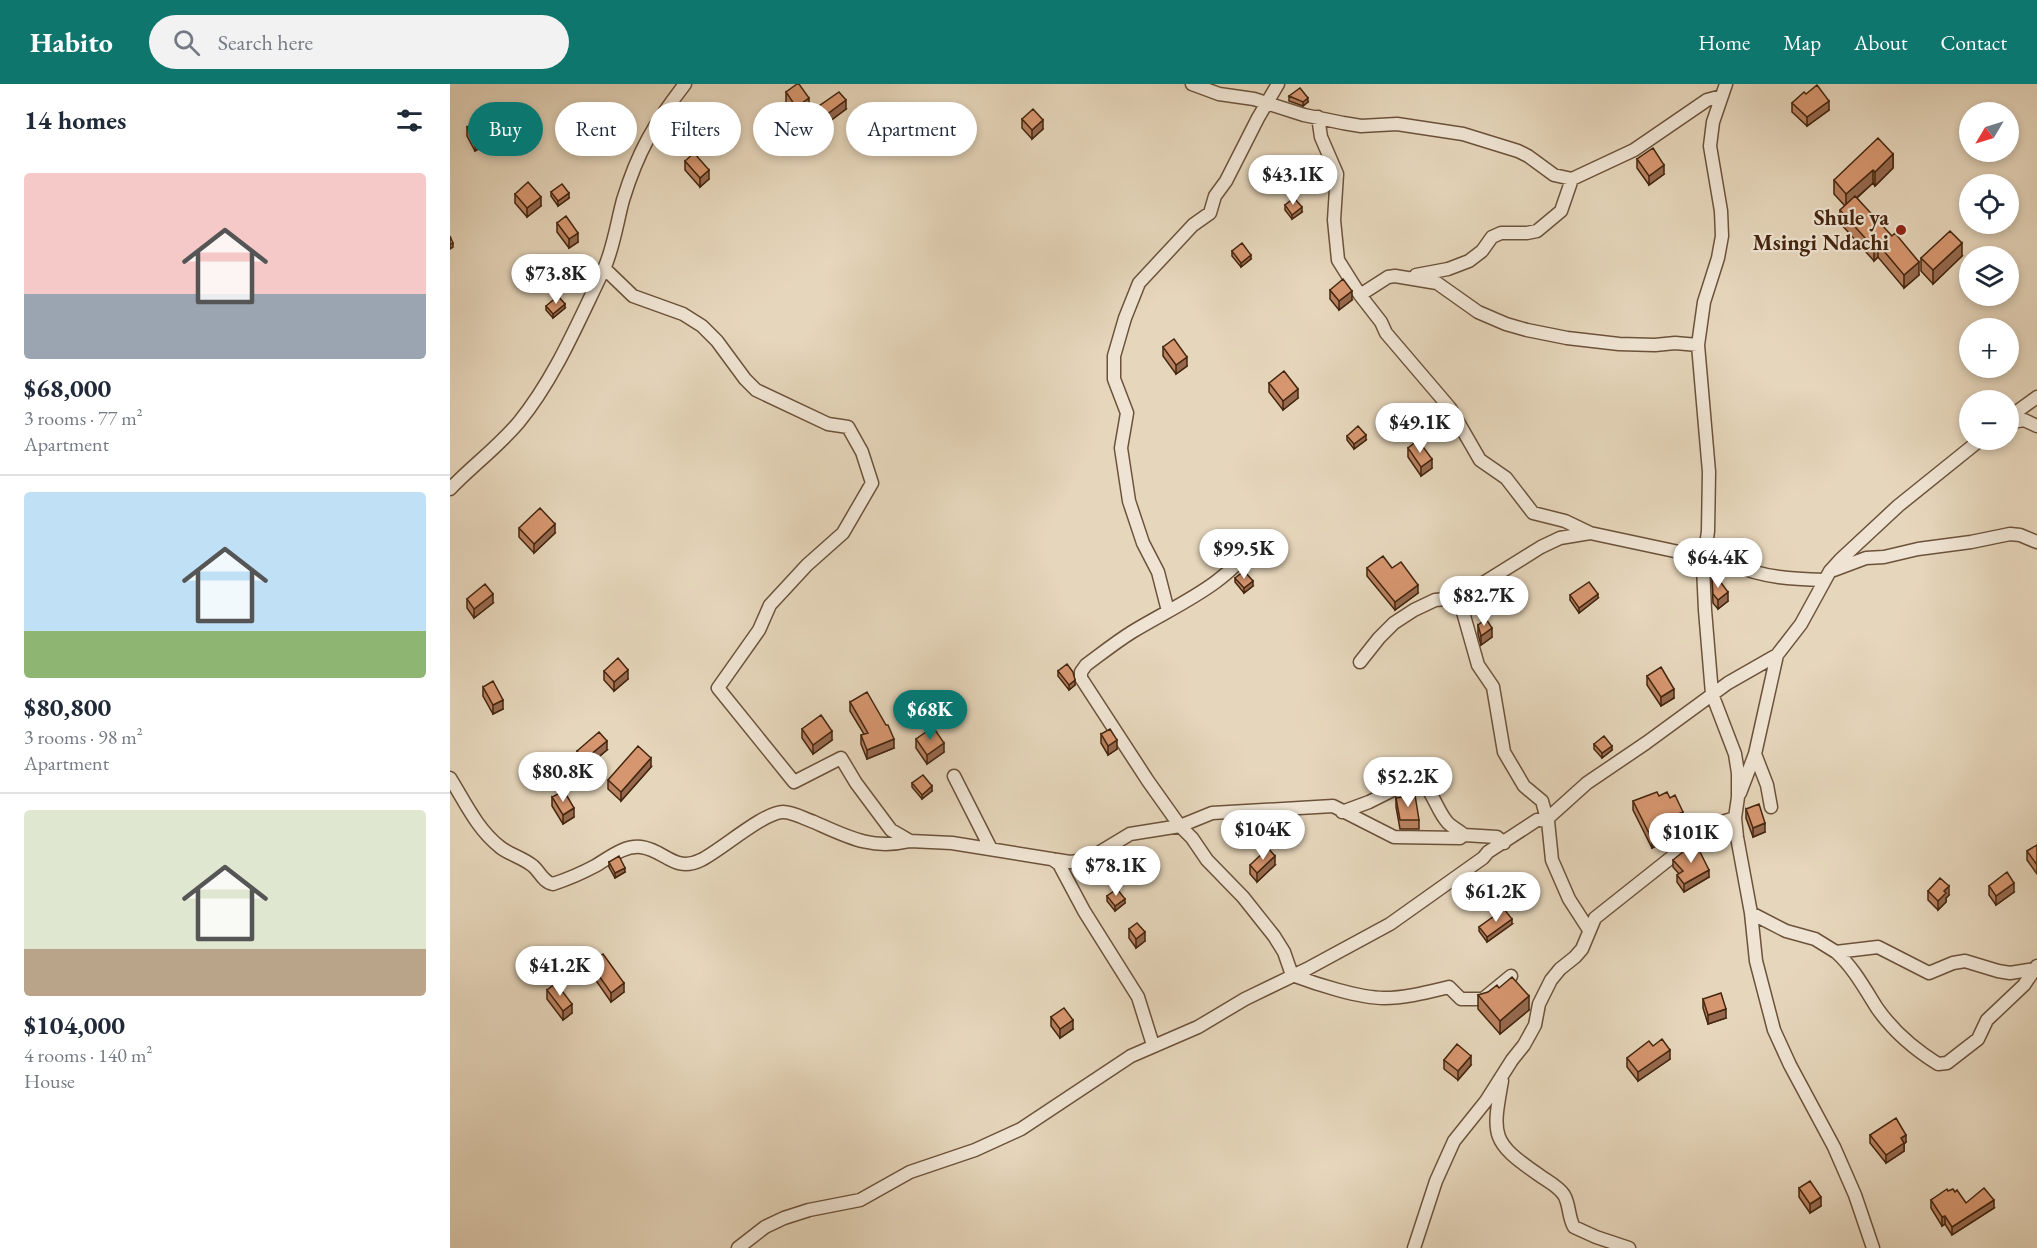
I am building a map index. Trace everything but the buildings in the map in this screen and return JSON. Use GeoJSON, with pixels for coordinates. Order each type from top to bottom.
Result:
{"type":"FeatureCollection","features":[{"type":"Feature","properties":{"kind":"street"},"geometry":{"type":"LineString","coordinates":[[450,489],[500,443],[519,422],[551,374],[605,269],[635,162],[663,113],[685,84]]}},
{"type":"Feature","properties":{"kind":"street"},"geometry":{"type":"LineString","coordinates":[[1192,84],[1219,94],[1267,102],[1290,111],[1361,126],[1397,124],[1463,134],[1518,151],[1554,175],[1572,179],[1634,150],[1724,90]]}},
{"type":"Feature","properties":{"kind":"street"},"geometry":{"type":"LineString","coordinates":[[1168,611],[1158,572],[1136,526],[1129,501],[1121,448],[1127,413],[1114,379],[1113,364],[1125,318],[1139,283],[1192,225],[1210,213],[1215,196],[1226,181],[1278,84]]}},
{"type":"Feature","properties":{"kind":"street"},"geometry":{"type":"LineString","coordinates":[[1724,90],[1713,122],[1710,146],[1722,236],[1718,258],[1704,302],[1698,345],[1709,472],[1703,567],[1712,694],[1735,754],[1738,797],[1735,818],[1737,837],[1751,912],[1756,961],[1774,1030],[1834,1147],[1855,1195],[1873,1248]]}},
{"type":"Feature","properties":{"kind":"street"},"geometry":{"type":"LineString","coordinates":[[1318,117],[1321,136],[1337,174],[1334,220],[1338,260],[1381,321],[1386,333],[1450,408],[1480,460],[1506,478],[1533,513],[1564,521],[1590,533],[1679,552],[1703,567]]}},
{"type":"Feature","properties":{"kind":"street"},"geometry":{"type":"LineString","coordinates":[[1406,277],[1448,269],[1469,261],[1482,251],[1492,237],[1501,233],[1537,231],[1561,211],[1572,179]]}},
{"type":"Feature","properties":{"kind":"street"},"geometry":{"type":"LineString","coordinates":[[605,269],[633,296],[683,314],[702,326],[717,340],[745,379],[756,390],[828,424],[848,427],[862,452],[872,483],[843,533],[807,565],[770,605],[759,630],[718,688],[794,782],[841,759],[891,830],[910,841]]}},
{"type":"Feature","properties":{"kind":"street"},"geometry":{"type":"LineString","coordinates":[[1360,294],[1388,277],[1406,277],[1437,283],[1478,312],[1500,322],[1527,330],[1567,338],[1619,344],[1655,345],[1675,342],[1698,345]]}},
{"type":"Feature","properties":{"kind":"street"},"geometry":{"type":"LineString","coordinates":[[2019,412],[2037,398]]}},
{"type":"Feature","properties":{"kind":"street"},"geometry":{"type":"LineString","coordinates":[[2019,420],[2037,426]]}},
{"type":"Feature","properties":{"kind":"street"},"geometry":{"type":"LineString","coordinates":[[738,1248],[765,1227],[784,1218],[860,1200],[910,1172],[975,1150],[1021,1129],[1131,1056],[1198,1027],[1390,924],[1483,858],[1488,852],[1542,820],[1587,783],[1712,694],[1777,655],[1802,624],[1827,576],[1891,512],[1968,450]]}},
{"type":"Feature","properties":{"kind":"street"},"geometry":{"type":"LineString","coordinates":[[1360,662],[1394,623],[1435,600],[1459,598],[1540,547],[1560,538],[1590,533]]}},
{"type":"Feature","properties":{"kind":"street"},"geometry":{"type":"LineString","coordinates":[[1706,548],[1734,564],[1785,579],[1827,576],[1866,558],[1884,557],[2010,534],[2020,535],[2037,542]]}},
{"type":"Feature","properties":{"kind":"street"},"geometry":{"type":"LineString","coordinates":[[1257,538],[1234,568],[1086,664],[1081,672],[1081,678],[1148,782],[1180,826],[1274,936],[1284,952],[1292,975],[1317,985],[1384,998],[1420,994],[1449,987],[1461,999],[1483,999],[1511,976]]}},
{"type":"Feature","properties":{"kind":"street"},"geometry":{"type":"LineString","coordinates":[[1459,598],[1478,665],[1493,687],[1504,752],[1524,786],[1533,796],[1542,801],[1542,820]]}},
{"type":"Feature","properties":{"kind":"street"},"geometry":{"type":"LineString","coordinates":[[1738,797],[1755,754],[1777,655]]}},
{"type":"Feature","properties":{"kind":"street"},"geometry":{"type":"LineString","coordinates":[[1755,754],[1767,785],[1770,807]]}},
{"type":"Feature","properties":{"kind":"street"},"geometry":{"type":"LineString","coordinates":[[954,776],[992,849]]}},
{"type":"Feature","properties":{"kind":"street"},"geometry":{"type":"LineString","coordinates":[[450,778],[480,828],[493,842],[510,854],[531,864],[544,880],[553,884],[626,849],[641,847],[686,865],[701,860],[765,817],[785,812],[864,843],[887,845],[910,841],[952,843],[1070,862],[1087,860],[1130,834],[1180,826],[1212,813],[1333,806],[1394,837],[1460,838],[1464,835]]}},
{"type":"Feature","properties":{"kind":"street"},"geometry":{"type":"LineString","coordinates":[[1342,812],[1369,802],[1417,778],[1424,782],[1450,826],[1464,835],[1497,837],[1504,843]]}},
{"type":"Feature","properties":{"kind":"street"},"geometry":{"type":"LineString","coordinates":[[1414,1248],[1436,1180],[1454,1141],[1486,1101],[1524,1045],[1535,1025],[1539,1004],[1551,980],[1575,957],[1595,918],[1702,835],[1722,822],[1735,818]]}},
{"type":"Feature","properties":{"kind":"street"},"geometry":{"type":"LineString","coordinates":[[1542,820],[1548,821],[1555,867],[1569,899],[1589,930]]}},
{"type":"Feature","properties":{"kind":"street"},"geometry":{"type":"LineString","coordinates":[[1052,859],[1059,864],[1084,911],[1138,997],[1153,1045]]}},
{"type":"Feature","properties":{"kind":"street"},"geometry":{"type":"LineString","coordinates":[[1751,912],[1786,931],[1815,939],[1836,952],[1868,992],[1889,1024],[1916,1050],[1938,1064],[1947,1063],[1978,1039],[1987,1020],[2024,985],[2036,968]]}},
{"type":"Feature","properties":{"kind":"street"},"geometry":{"type":"LineString","coordinates":[[1836,952],[1878,947],[1929,973],[1953,963],[1965,961],[2010,973],[2036,968]]}},
{"type":"Feature","properties":{"kind":"street"},"geometry":{"type":"LineString","coordinates":[[1503,1075],[1496,1127],[1505,1149],[1555,1185],[1564,1195],[1574,1227],[1596,1238],[1629,1248]]}},
{"type":"Feature","properties":{"kind":"place","name":"Shule ya Msingi Ndachi"},"geometry":{"type":"Point","coordinates":[1901,230]}}]}
